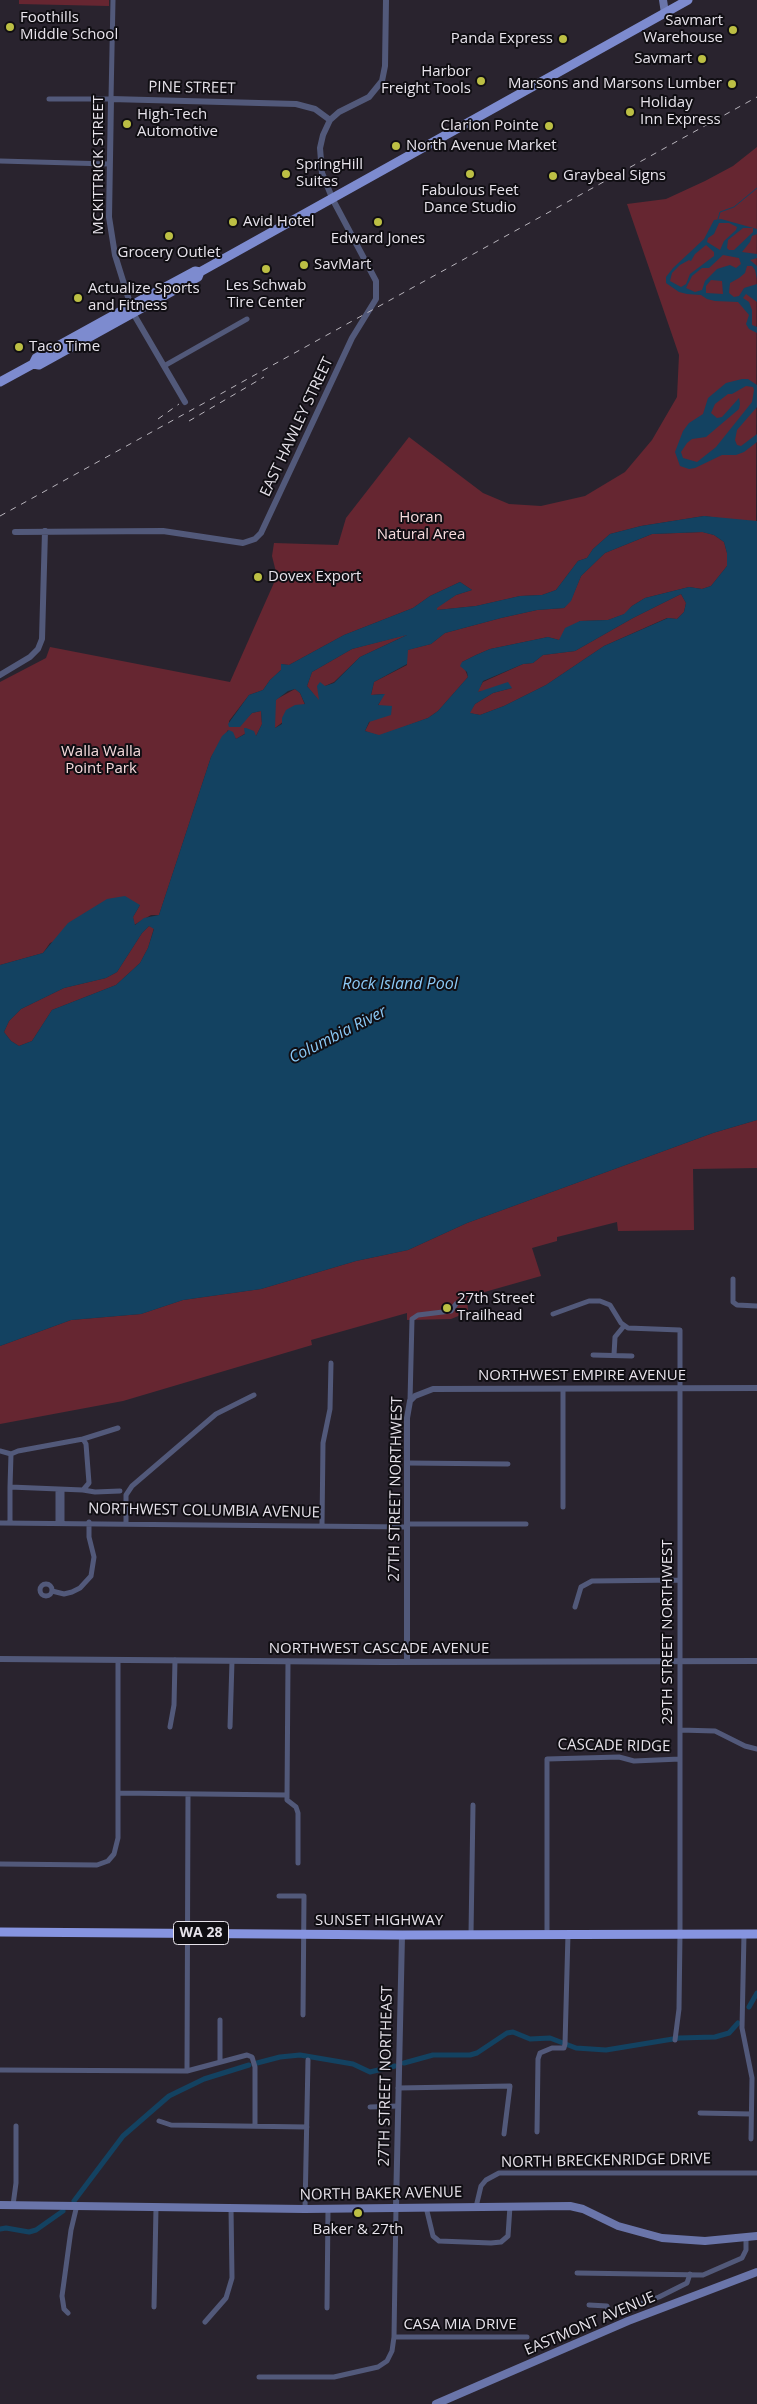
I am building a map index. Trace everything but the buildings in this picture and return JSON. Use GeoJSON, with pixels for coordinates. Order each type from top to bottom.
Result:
{"type":"FeatureCollection","features":[{"type":"Feature","properties":{"kind":"highway","name":"SUNSET HIGHWAY"},"geometry":{"type":"LineString","coordinates":[[0,1932],[402,1935],[757,1934]]}},
{"type":"Feature","properties":{"kind":"main road"},"geometry":{"type":"LineString","coordinates":[[663,0],[665,13]]}},
{"type":"Feature","properties":{"kind":"main road"},"geometry":{"type":"LineString","coordinates":[[0,382],[33,364],[40,365],[132,310],[198,277],[200,272],[333,200],[688,0]]}},
{"type":"Feature","properties":{"kind":"main road","name":"NORTH BAKER AVENUE"},"geometry":{"type":"LineString","coordinates":[[0,2205],[305,2209],[578,2207],[618,2226],[662,2238],[705,2241],[757,2236]]}},
{"type":"Feature","properties":{"kind":"main road","name":"EASTMONT AVENUE"},"geometry":{"type":"LineString","coordinates":[[436,2404],[628,2321],[757,2272]]}},
{"type":"Feature","properties":{"kind":"street","name":"MCKITTRICK STREET"},"geometry":{"type":"LineString","coordinates":[[113,0],[109,164],[110,234],[132,310],[185,402]]}},
{"type":"Feature","properties":{"kind":"street"},"geometry":{"type":"LineString","coordinates":[[330,120],[339,112],[370,97],[382,81],[385,66],[386,0]]}},
{"type":"Feature","properties":{"kind":"street","name":"PINE STREET"},"geometry":{"type":"LineString","coordinates":[[49,99],[296,104],[315,109],[330,120]]}},
{"type":"Feature","properties":{"kind":"street","name":"EAST HAWLEY STREET"},"geometry":{"type":"LineString","coordinates":[[45,532],[163,530],[235,542],[249,541],[261,533],[352,338],[376,299],[376,281],[333,200],[320,165],[321,141],[330,120]]}},
{"type":"Feature","properties":{"kind":"street"},"geometry":{"type":"LineString","coordinates":[[0,161],[109,164]]}},
{"type":"Feature","properties":{"kind":"street"},"geometry":{"type":"LineString","coordinates":[[164,366],[247,319]]}},
{"type":"Feature","properties":{"kind":"street"},"geometry":{"type":"LineString","coordinates":[[0,675],[30,657],[38,649],[42,638],[45,532],[16,532]]}},
{"type":"Feature","properties":{"kind":"street"},"geometry":{"type":"LineString","coordinates":[[733,1279],[733,1302],[743,1306],[757,1306]]}},
{"type":"Feature","properties":{"kind":"street"},"geometry":{"type":"LineString","coordinates":[[553,1314],[589,1301],[600,1301],[610,1305],[624,1326],[615,1337],[614,1356]]}},
{"type":"Feature","properties":{"kind":"street","name":"27TH STREET NORTHWEST"},"geometry":{"type":"LineString","coordinates":[[407,1662],[407,1418],[410,1401],[411,1323],[414,1317],[451,1311],[456,1304]]}},
{"type":"Feature","properties":{"kind":"street","name":"29TH STREET NORTHWEST"},"geometry":{"type":"LineString","coordinates":[[624,1326],[633,1329],[680,1330],[680,1934],[679,2008],[674,2040]]}},
{"type":"Feature","properties":{"kind":"street"},"geometry":{"type":"LineString","coordinates":[[593,1355],[632,1356]]}},
{"type":"Feature","properties":{"kind":"street"},"geometry":{"type":"LineString","coordinates":[[322,1525],[323,1444],[330,1409],[330,1363]]}},
{"type":"Feature","properties":{"kind":"street","name":"NORTHWEST EMPIRE AVENUE"},"geometry":{"type":"LineString","coordinates":[[410,1401],[419,1393],[433,1389],[757,1388]]}},
{"type":"Feature","properties":{"kind":"street"},"geometry":{"type":"LineString","coordinates":[[563,1389],[563,1507]]}},
{"type":"Feature","properties":{"kind":"street"},"geometry":{"type":"LineString","coordinates":[[126,1522],[126,1495],[132,1486],[216,1414],[254,1395]]}},
{"type":"Feature","properties":{"kind":"street"},"geometry":{"type":"LineString","coordinates":[[11,1454],[18,1450],[83,1439],[118,1428]]}},
{"type":"Feature","properties":{"kind":"street"},"geometry":{"type":"LineString","coordinates":[[83,1439],[86,1444],[88,1483],[84,1490]]}},
{"type":"Feature","properties":{"kind":"street"},"geometry":{"type":"LineString","coordinates":[[0,1451],[6,1451],[11,1454]]}},
{"type":"Feature","properties":{"kind":"street"},"geometry":{"type":"LineString","coordinates":[[10,1522],[11,1454]]}},
{"type":"Feature","properties":{"kind":"street"},"geometry":{"type":"LineString","coordinates":[[407,1464],[508,1464]]}},
{"type":"Feature","properties":{"kind":"street"},"geometry":{"type":"LineString","coordinates":[[10,1487],[94,1492],[120,1491]]}},
{"type":"Feature","properties":{"kind":"street"},"geometry":{"type":"LineString","coordinates":[[60,1490],[60,1522]]}},
{"type":"Feature","properties":{"kind":"street"},"geometry":{"type":"LineString","coordinates":[[52,1591],[64,1594],[72,1592],[80,1588],[91,1576],[94,1557],[89,1536],[89,1522]]}},
{"type":"Feature","properties":{"kind":"street","name":"NORTHWEST COLUMBIA AVENUE"},"geometry":{"type":"LineString","coordinates":[[0,1523],[526,1524]]}},
{"type":"Feature","properties":{"kind":"street"},"geometry":{"type":"LineString","coordinates":[[575,1607],[581,1587],[592,1581],[680,1580]]}},
{"type":"Feature","properties":{"kind":"street","name":"NORTHWEST CASCADE AVENUE"},"geometry":{"type":"LineString","coordinates":[[0,1659],[407,1662],[757,1661]]}},
{"type":"Feature","properties":{"kind":"street"},"geometry":{"type":"LineString","coordinates":[[0,1864],[90,1866],[103,1863],[111,1858],[118,1844],[118,1660]]}},
{"type":"Feature","properties":{"kind":"street"},"geometry":{"type":"LineString","coordinates":[[170,1727],[174,1705],[175,1660]]}},
{"type":"Feature","properties":{"kind":"street"},"geometry":{"type":"LineString","coordinates":[[230,1727],[232,1661]]}},
{"type":"Feature","properties":{"kind":"street"},"geometry":{"type":"LineString","coordinates":[[288,1661],[287,1800],[296,1807],[298,1813],[298,1863]]}},
{"type":"Feature","properties":{"kind":"street","name":"CASCADE RIDGE"},"geometry":{"type":"LineString","coordinates":[[680,1730],[715,1731],[745,1746],[757,1749]]}},
{"type":"Feature","properties":{"kind":"street","name":"CASCADE RIDGE"},"geometry":{"type":"LineString","coordinates":[[547,1934],[546,1762],[549,1758],[619,1757],[634,1761],[680,1759]]}},
{"type":"Feature","properties":{"kind":"street"},"geometry":{"type":"LineString","coordinates":[[118,1793],[287,1795]]}},
{"type":"Feature","properties":{"kind":"street"},"geometry":{"type":"LineString","coordinates":[[187,2071],[188,1794]]}},
{"type":"Feature","properties":{"kind":"street"},"geometry":{"type":"LineString","coordinates":[[471,1934],[473,1805]]}},
{"type":"Feature","properties":{"kind":"street"},"geometry":{"type":"LineString","coordinates":[[279,1896],[304,1896],[303,2015]]}},
{"type":"Feature","properties":{"kind":"street"},"geometry":{"type":"LineString","coordinates":[[537,2132],[538,2059],[540,2053],[545,2049],[564,2048],[565,2044],[568,1934]]}},
{"type":"Feature","properties":{"kind":"street"},"geometry":{"type":"LineString","coordinates":[[744,1934],[742,2028],[752,2078],[751,2140]]}},
{"type":"Feature","properties":{"kind":"street","name":"27TH STREET NORTHEAST"},"geometry":{"type":"LineString","coordinates":[[259,2377],[330,2377],[378,2367],[390,2357],[394,2337],[402,1935]]}},
{"type":"Feature","properties":{"kind":"street"},"geometry":{"type":"LineString","coordinates":[[220,2020],[220,2061]]}},
{"type":"Feature","properties":{"kind":"street"},"geometry":{"type":"LineString","coordinates":[[0,2070],[187,2071],[247,2055],[254,2061],[255,2126]]}},
{"type":"Feature","properties":{"kind":"street"},"geometry":{"type":"LineString","coordinates":[[305,2209],[308,2060]]}},
{"type":"Feature","properties":{"kind":"street"},"geometry":{"type":"LineString","coordinates":[[398,2088],[510,2086],[504,2134]]}},
{"type":"Feature","properties":{"kind":"street"},"geometry":{"type":"LineString","coordinates":[[370,2107],[398,2106]]}},
{"type":"Feature","properties":{"kind":"street"},"geometry":{"type":"LineString","coordinates":[[700,2113],[751,2114]]}},
{"type":"Feature","properties":{"kind":"street"},"geometry":{"type":"LineString","coordinates":[[159,2121],[171,2125],[307,2126]]}},
{"type":"Feature","properties":{"kind":"street"},"geometry":{"type":"LineString","coordinates":[[13,2205],[16,2182],[16,2126]]}},
{"type":"Feature","properties":{"kind":"street","name":"NORTH BRECKENRIDGE DRIVE"},"geometry":{"type":"LineString","coordinates":[[476,2207],[481,2186],[486,2180],[499,2173],[757,2172]]}},
{"type":"Feature","properties":{"kind":"street"},"geometry":{"type":"LineString","coordinates":[[68,2313],[64,2309],[62,2296],[70,2230],[77,2205]]}},
{"type":"Feature","properties":{"kind":"street"},"geometry":{"type":"LineString","coordinates":[[426,2207],[428,2222],[435,2239],[447,2243],[491,2243],[501,2242],[508,2236],[510,2206]]}},
{"type":"Feature","properties":{"kind":"street"},"geometry":{"type":"LineString","coordinates":[[154,2307],[156,2208]]}},
{"type":"Feature","properties":{"kind":"street"},"geometry":{"type":"LineString","coordinates":[[204,2322],[220,2306],[230,2287],[233,2269],[232,2208]]}},
{"type":"Feature","properties":{"kind":"street"},"geometry":{"type":"LineString","coordinates":[[327,2308],[328,2209]]}},
{"type":"Feature","properties":{"kind":"street"},"geometry":{"type":"LineString","coordinates":[[577,2273],[708,2274],[739,2260],[746,2250],[746,2237]]}},
{"type":"Feature","properties":{"kind":"street"},"geometry":{"type":"LineString","coordinates":[[589,2305],[607,2306],[610,2315],[653,2300],[687,2284],[690,2274]]}},
{"type":"Feature","properties":{"kind":"street","name":"CASA MIA DRIVE"},"geometry":{"type":"LineString","coordinates":[[394,2337],[526,2337]]}},
{"type":"Feature","properties":{"kind":"green space"},"geometry":{"type":"Polygon","coordinates":[[[19,0],[109,0],[109,6],[19,4],[19,0]]]}},
{"type":"Feature","properties":{"kind":"green space"},"geometry":{"type":"Polygon","coordinates":[[[757,147],[756,523],[704,516],[641,526],[610,534],[593,549],[587,558],[578,561],[556,590],[542,595],[520,596],[476,606],[437,610],[436,608],[456,595],[472,590],[460,582],[430,596],[413,608],[344,635],[289,665],[281,664],[281,670],[263,690],[249,695],[229,721],[229,727],[238,727],[252,713],[261,711],[262,724],[256,736],[246,733],[236,739],[228,730],[211,757],[159,915],[151,915],[134,925],[133,917],[140,905],[50,943],[43,953],[0,965],[0,682],[46,658],[50,647],[230,682],[277,576],[272,556],[274,543],[338,545],[346,518],[409,437],[483,493],[509,504],[541,506],[585,496],[625,472],[652,440],[677,397],[679,355],[627,204],[666,199],[733,166],[757,147]]]}},
{"type":"Feature","properties":{"kind":"green space"},"geometry":{"type":"Polygon","coordinates":[[[703,532],[714,535],[724,542],[727,553],[727,566],[711,586],[702,589],[689,587],[645,598],[632,606],[625,614],[608,620],[580,621],[559,640],[548,637],[490,649],[462,662],[468,677],[438,711],[428,718],[379,736],[365,731],[384,694],[371,695],[374,682],[407,665],[407,650],[431,644],[445,633],[501,618],[537,610],[564,608],[571,600],[581,576],[605,553],[652,534],[703,532]]]}},
{"type":"Feature","properties":{"kind":"green space"},"geometry":{"type":"Polygon","coordinates":[[[681,594],[686,603],[684,612],[677,619],[667,618],[604,646],[546,685],[504,706],[480,715],[469,713],[475,704],[493,693],[512,688],[477,692],[483,682],[523,664],[533,663],[543,655],[575,651],[633,618],[681,594]]]}},
{"type":"Feature","properties":{"kind":"green space"},"geometry":{"type":"Polygon","coordinates":[[[409,634],[360,657],[334,682],[325,686],[319,701],[307,686],[312,672],[352,649],[409,634]]]}},
{"type":"Feature","properties":{"kind":"green space"},"geometry":{"type":"Polygon","coordinates":[[[295,689],[300,693],[305,705],[275,728],[275,700],[295,689]]]}},
{"type":"Feature","properties":{"kind":"green space"},"geometry":{"type":"Polygon","coordinates":[[[149,926],[154,928],[148,948],[140,963],[116,985],[52,1010],[32,1041],[19,1046],[11,1041],[4,1032],[9,1021],[21,1009],[64,988],[106,978],[117,972],[142,933],[149,926]]]}},
{"type":"Feature","properties":{"kind":"green space"},"geometry":{"type":"Polygon","coordinates":[[[757,1120],[757,1168],[693,1169],[694,1230],[618,1231],[617,1222],[557,1237],[557,1241],[532,1248],[541,1276],[467,1297],[468,1312],[451,1319],[407,1320],[407,1313],[311,1340],[312,1345],[123,1401],[0,1424],[0,1346],[71,1320],[141,1314],[183,1300],[261,1289],[356,1261],[408,1250],[467,1223],[713,1133],[757,1120]]]}},
{"type":"Feature","properties":{"kind":"water"},"geometry":{"type":"Polygon","coordinates":[[[721,219],[757,229],[757,234],[752,236],[742,252],[757,254],[757,258],[750,260],[757,266],[757,279],[752,266],[747,266],[745,273],[730,283],[729,293],[734,297],[739,296],[744,288],[757,284],[757,302],[746,294],[743,298],[749,302],[752,310],[752,325],[757,327],[757,333],[749,329],[746,324],[749,315],[738,302],[715,301],[701,295],[679,292],[666,283],[666,277],[704,239],[714,220],[721,219]],[[719,223],[714,234],[708,238],[707,242],[720,250],[724,241],[737,227],[729,223],[719,223]],[[743,228],[728,240],[727,248],[734,250],[753,232],[753,228],[743,228]],[[706,245],[695,254],[691,261],[689,260],[680,265],[672,273],[670,281],[681,287],[686,284],[690,274],[714,256],[714,252],[706,245]],[[723,255],[709,268],[702,268],[692,276],[686,288],[695,292],[702,290],[705,281],[717,269],[730,265],[736,268],[741,264],[739,258],[723,255]],[[711,280],[706,286],[706,293],[723,294],[722,281],[711,280]]]}},
{"type":"Feature","properties":{"kind":"water"},"geometry":{"type":"Polygon","coordinates":[[[748,379],[757,385],[757,407],[737,430],[735,440],[737,445],[741,446],[757,434],[757,442],[744,452],[736,455],[722,455],[695,468],[689,469],[680,466],[675,452],[683,431],[689,423],[703,414],[708,398],[726,383],[748,379]],[[746,386],[732,394],[728,394],[715,404],[711,413],[717,418],[722,417],[739,398],[740,404],[739,409],[706,437],[692,439],[687,443],[681,452],[683,458],[697,462],[716,447],[752,402],[753,387],[746,386]]]}},
{"type":"Feature","properties":{"kind":"water","name":"Rock Island Pool"},"geometry":{"type":"Polygon","coordinates":[[[704,516],[757,521],[757,1120],[713,1133],[467,1223],[408,1250],[356,1261],[261,1289],[183,1300],[141,1314],[71,1320],[0,1346],[0,965],[43,953],[68,923],[107,899],[125,896],[140,905],[133,917],[135,925],[144,918],[159,915],[211,757],[222,736],[229,730],[233,732],[236,739],[245,734],[244,728],[254,731],[256,736],[262,724],[261,711],[252,713],[240,727],[229,727],[228,724],[249,695],[263,690],[281,670],[281,664],[289,665],[344,635],[413,608],[430,596],[460,582],[472,590],[456,595],[437,608],[437,610],[476,606],[520,596],[542,595],[556,590],[578,561],[587,558],[593,549],[610,534],[641,526],[704,516]],[[702,532],[652,534],[605,553],[581,576],[571,601],[564,608],[537,610],[445,633],[431,644],[408,650],[407,664],[374,682],[371,695],[385,694],[378,705],[392,706],[391,715],[369,722],[365,731],[379,735],[428,718],[438,711],[468,677],[467,672],[460,666],[462,662],[476,655],[490,649],[548,637],[559,640],[565,628],[580,621],[608,620],[624,614],[632,606],[645,598],[689,587],[702,589],[711,586],[727,566],[727,553],[724,542],[714,535],[702,532]],[[681,594],[633,618],[575,651],[543,655],[533,663],[523,664],[483,681],[478,692],[508,682],[512,688],[493,693],[475,704],[470,713],[480,715],[504,706],[546,685],[604,646],[668,618],[677,619],[684,612],[686,603],[681,594]],[[407,635],[352,649],[312,672],[307,686],[319,700],[317,686],[320,682],[325,686],[334,683],[360,657],[407,635]],[[295,689],[288,691],[276,700],[275,728],[282,724],[282,718],[286,710],[295,705],[305,704],[300,693],[295,689]],[[149,926],[142,933],[117,972],[106,978],[64,988],[21,1009],[9,1021],[4,1032],[11,1041],[19,1046],[32,1041],[52,1010],[116,985],[140,963],[148,948],[154,929],[149,926]]]}},
{"type":"Feature","properties":{"kind":"waterway"},"geometry":{"type":"LineString","coordinates":[[718,219],[720,212],[734,207],[757,188]]}},
{"type":"Feature","properties":{"kind":"waterway"},"geometry":{"type":"LineString","coordinates":[[749,2007],[757,1993]]}},
{"type":"Feature","properties":{"kind":"waterway"},"geometry":{"type":"LineString","coordinates":[[404,2063],[433,2055],[470,2055],[477,2053],[507,2033],[513,2032],[530,2039],[550,2038],[576,2048],[606,2050],[679,2038],[715,2037],[729,2033],[738,2023]]}},
{"type":"Feature","properties":{"kind":"waterway"},"geometry":{"type":"LineString","coordinates":[[257,2063],[280,2057],[300,2055],[353,2064],[370,2072],[395,2066]]}},
{"type":"Feature","properties":{"kind":"waterway"},"geometry":{"type":"LineString","coordinates":[[74,2201],[123,2136],[169,2096],[204,2079],[249,2065]]}},
{"type":"Feature","properties":{"kind":"waterway"},"geometry":{"type":"LineString","coordinates":[[0,2229],[6,2228],[29,2232],[36,2230],[63,2211]]}},
{"type":"Feature","properties":{"kind":"railway"},"geometry":{"type":"LineString","coordinates":[[0,516],[757,97]]}},
{"type":"Feature","properties":{"kind":"railway"},"geometry":{"type":"LineString","coordinates":[[189,421],[264,377]]}},
{"type":"Feature","properties":{"kind":"railway"},"geometry":{"type":"LineString","coordinates":[[158,419],[179,404]]}},
{"type":"Feature","properties":{"kind":"place","name":"Foothills Middle School"},"geometry":{"type":"Point","coordinates":[10,27]}},
{"type":"Feature","properties":{"kind":"place","name":"Savmart Warehouse"},"geometry":{"type":"Point","coordinates":[733,30]}},
{"type":"Feature","properties":{"kind":"place","name":"Panda Express"},"geometry":{"type":"Point","coordinates":[563,39]}},
{"type":"Feature","properties":{"kind":"place","name":"Savmart"},"geometry":{"type":"Point","coordinates":[702,59]}},
{"type":"Feature","properties":{"kind":"place","name":"Harbor Freight Tools"},"geometry":{"type":"Point","coordinates":[481,81]}},
{"type":"Feature","properties":{"kind":"place","name":"Marsons and Marsons Lumber"},"geometry":{"type":"Point","coordinates":[732,84]}},
{"type":"Feature","properties":{"kind":"place","name":"Holiday Inn Express"},"geometry":{"type":"Point","coordinates":[630,112]}},
{"type":"Feature","properties":{"kind":"place","name":"High-Tech Automotive"},"geometry":{"type":"Point","coordinates":[127,124]}},
{"type":"Feature","properties":{"kind":"place","name":"Clarion Pointe"},"geometry":{"type":"Point","coordinates":[549,126]}},
{"type":"Feature","properties":{"kind":"place","name":"North Avenue Market"},"geometry":{"type":"Point","coordinates":[396,146]}},
{"type":"Feature","properties":{"kind":"place","name":"SpringHill Suites"},"geometry":{"type":"Point","coordinates":[286,174]}},
{"type":"Feature","properties":{"kind":"place","name":"Fabulous Feet Dance Studio"},"geometry":{"type":"Point","coordinates":[470,174]}},
{"type":"Feature","properties":{"kind":"place","name":"Graybeal Signs"},"geometry":{"type":"Point","coordinates":[553,176]}},
{"type":"Feature","properties":{"kind":"place","name":"Avid Hotel"},"geometry":{"type":"Point","coordinates":[233,222]}},
{"type":"Feature","properties":{"kind":"place","name":"Edward Jones"},"geometry":{"type":"Point","coordinates":[378,222]}},
{"type":"Feature","properties":{"kind":"place","name":"Grocery Outlet"},"geometry":{"type":"Point","coordinates":[169,236]}},
{"type":"Feature","properties":{"kind":"place","name":"SavMart"},"geometry":{"type":"Point","coordinates":[304,265]}},
{"type":"Feature","properties":{"kind":"place","name":"Les Schwab Tire Center"},"geometry":{"type":"Point","coordinates":[266,269]}},
{"type":"Feature","properties":{"kind":"place","name":"Actualize Sports and Fitness"},"geometry":{"type":"Point","coordinates":[78,298]}},
{"type":"Feature","properties":{"kind":"place","name":"Taco Time"},"geometry":{"type":"Point","coordinates":[19,347]}},
{"type":"Feature","properties":{"kind":"place","name":"Dovex Export"},"geometry":{"type":"Point","coordinates":[258,577]}},
{"type":"Feature","properties":{"kind":"place","name":"27th Street Trailhead"},"geometry":{"type":"Point","coordinates":[447,1308]}},
{"type":"Feature","properties":{"kind":"place","name":"Baker & 27th"},"geometry":{"type":"Point","coordinates":[358,2213]}},
{"type":"Feature","properties":{"kind":"park label","name":"Horan Natural Area"},"geometry":{"type":"Point","coordinates":[421,526]}},
{"type":"Feature","properties":{"kind":"park label","name":"Walla Walla Point Park"},"geometry":{"type":"Point","coordinates":[101,760]}},
{"type":"Feature","properties":{"kind":"water label","name":"Columbia River"},"geometry":{"type":"Point","coordinates":[338,1035]}}]}
